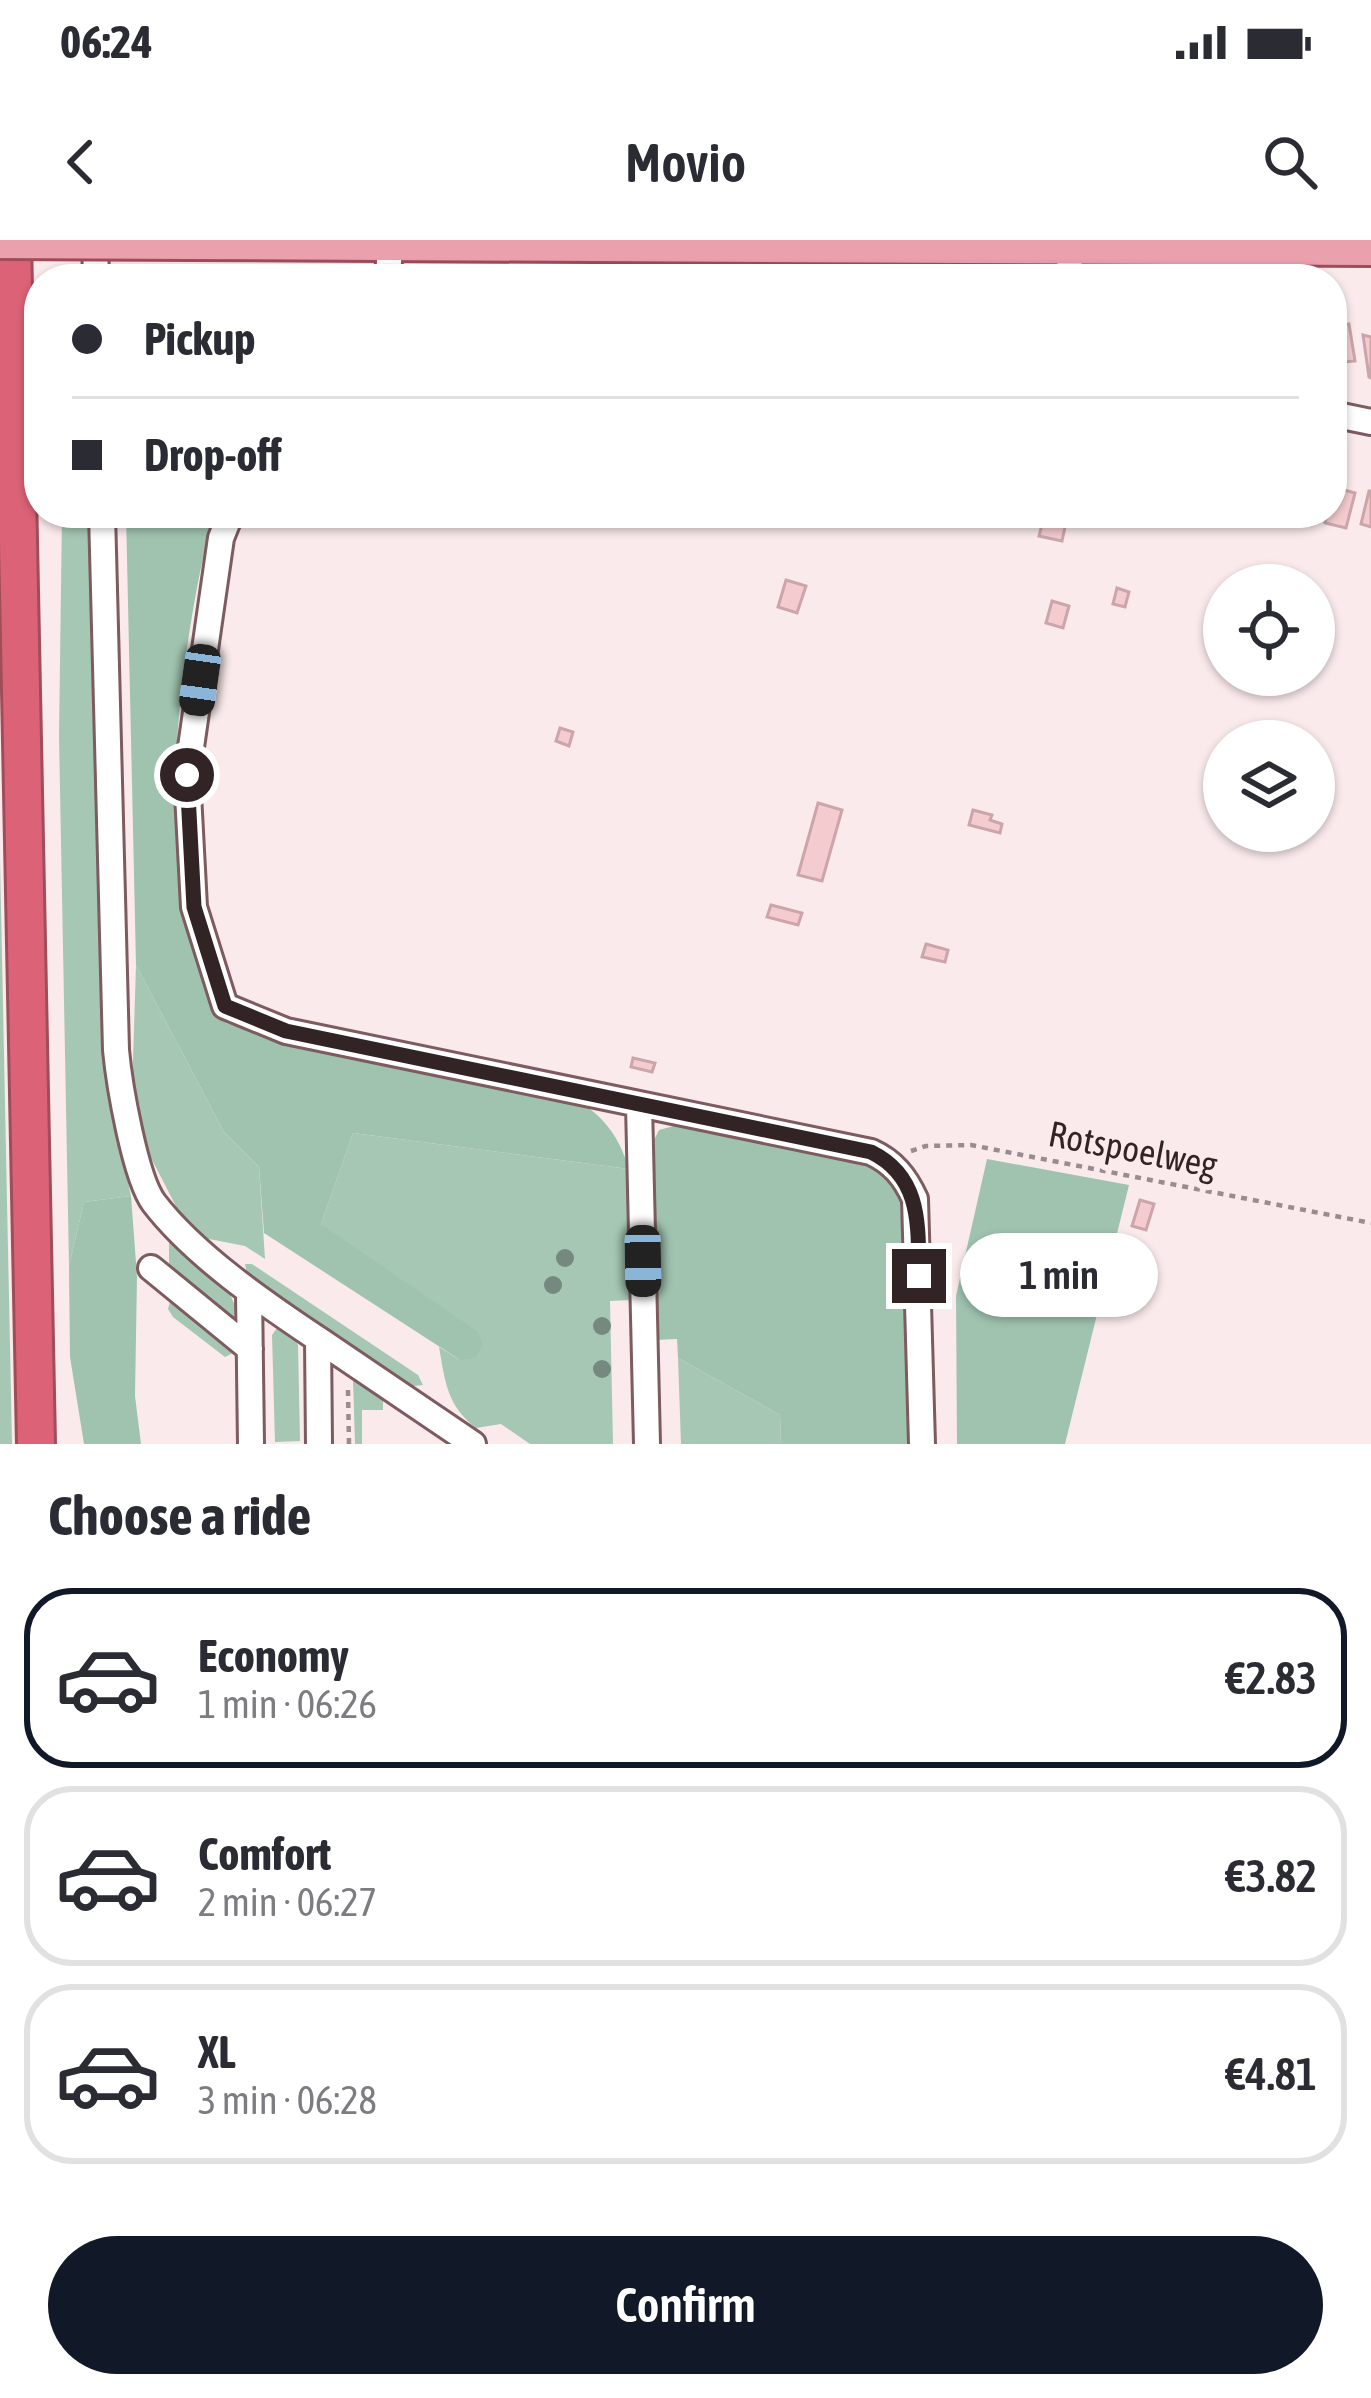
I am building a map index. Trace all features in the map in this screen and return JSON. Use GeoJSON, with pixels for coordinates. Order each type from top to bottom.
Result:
{"type":"FeatureCollection","features":[{"type":"Feature","properties":{"kind":"highway"},"geometry":{"type":"LineString","coordinates":[[12,240],[36,1444]]}},
{"type":"Feature","properties":{"kind":"main road"},"geometry":{"type":"LineString","coordinates":[[0,243],[189,244],[389,263],[1069,263],[1371,250]]}},
{"type":"Feature","properties":{"kind":"street"},"geometry":{"type":"LineString","coordinates":[[102,528],[121,1100],[151,1200],[249,1293],[473,1444]]}},
{"type":"Feature","properties":{"kind":"street"},"geometry":{"type":"LineString","coordinates":[[225,528],[187,775],[194,907],[225,1006],[286,1031],[871,1152],[886,1159],[907,1180],[915,1199],[922,1444]]}},
{"type":"Feature","properties":{"kind":"street"},"geometry":{"type":"LineString","coordinates":[[639,1105],[646,1444]]}},
{"type":"Feature","properties":{"kind":"street"},"geometry":{"type":"LineString","coordinates":[[152,1268],[250,1349]]}},
{"type":"Feature","properties":{"kind":"street"},"geometry":{"type":"LineString","coordinates":[[249,1293],[251,1444]]}},
{"type":"Feature","properties":{"kind":"street"},"geometry":{"type":"LineString","coordinates":[[318,1340],[319,1444]]}},
{"type":"Feature","properties":{"kind":"path","name":"Rotspoelweg"},"geometry":{"type":"LineString","coordinates":[[886,1159],[926,1146],[971,1145],[1371,1223]]}},
{"type":"Feature","properties":{"kind":"path"},"geometry":{"type":"LineString","coordinates":[[348,1378],[350,1444]]}},
{"type":"Feature","properties":{"kind":"green space"},"geometry":{"type":"Polygon","coordinates":[[[62,528],[89,528],[108,1094],[131,1196],[84,1202],[69,1266],[59,736],[62,528]]]}},
{"type":"Feature","properties":{"kind":"green space"},"geometry":{"type":"Polygon","coordinates":[[[126,528],[210,528],[180,703],[176,843],[184,909],[200,970],[226,1023],[327,1054],[583,1104],[612,1132],[629,1169],[353,1133],[321,1224],[478,1332],[483,1345],[475,1358],[460,1360],[264,1233],[259,1167],[224,1132],[136,965],[126,528]]]}},
{"type":"Feature","properties":{"kind":"green space"},"geometry":{"type":"Polygon","coordinates":[[[0,860],[12,1444],[0,1444],[0,860]]]}},
{"type":"Feature","properties":{"kind":"green space"},"geometry":{"type":"Polygon","coordinates":[[[136,965],[224,1132],[259,1167],[265,1259],[245,1246],[204,1238],[180,1214],[148,1152],[132,1093],[136,965]]]}},
{"type":"Feature","properties":{"kind":"green space"},"geometry":{"type":"Polygon","coordinates":[[[685,1123],[866,1163],[895,1185],[903,1206],[912,1444],[781,1444],[780,1415],[678,1358],[677,1339],[655,1340],[653,1142],[659,1130],[685,1123]]]}},
{"type":"Feature","properties":{"kind":"green space"},"geometry":{"type":"Polygon","coordinates":[[[353,1133],[629,1169],[630,1300],[610,1301],[613,1444],[530,1444],[501,1424],[476,1428],[459,1411],[446,1382],[439,1347],[460,1360],[321,1224],[353,1133]]]}},
{"type":"Feature","properties":{"kind":"green space"},"geometry":{"type":"Polygon","coordinates":[[[987,1159],[1129,1185],[1065,1444],[957,1444],[956,1296],[987,1159]]]}},
{"type":"Feature","properties":{"kind":"green space"},"geometry":{"type":"Polygon","coordinates":[[[131,1196],[137,1276],[135,1396],[141,1444],[84,1444],[70,1357],[69,1266],[84,1202],[131,1196]]]}},
{"type":"Feature","properties":{"kind":"green space"},"geometry":{"type":"Polygon","coordinates":[[[169,1238],[230,1294],[234,1319],[169,1268],[169,1238]]]}},
{"type":"Feature","properties":{"kind":"green space"},"geometry":{"type":"Polygon","coordinates":[[[245,1264],[252,1264],[418,1375],[423,1385],[413,1386],[247,1274],[245,1264]]]}},
{"type":"Feature","properties":{"kind":"green space"},"geometry":{"type":"Polygon","coordinates":[[[171,1298],[235,1352],[225,1357],[173,1317],[168,1309],[171,1298]]]}},
{"type":"Feature","properties":{"kind":"green space"},"geometry":{"type":"Polygon","coordinates":[[[277,1328],[293,1336],[298,1345],[300,1441],[275,1442],[272,1335],[277,1328]]]}},
{"type":"Feature","properties":{"kind":"green space"},"geometry":{"type":"Polygon","coordinates":[[[678,1358],[780,1415],[781,1444],[681,1444],[678,1358]]]}},
{"type":"Feature","properties":{"kind":"green space"},"geometry":{"type":"Polygon","coordinates":[[[353,1379],[383,1400],[383,1410],[362,1410],[362,1444],[355,1444],[353,1379]]]}},
{"type":"Feature","properties":{"kind":"building"},"geometry":{"type":"Polygon","coordinates":[[[1349,324],[1355,361],[1347,362],[1349,324]]]}},
{"type":"Feature","properties":{"kind":"building"},"geometry":{"type":"Polygon","coordinates":[[[1363,335],[1371,337],[1371,378],[1369,377],[1363,335]]]}},
{"type":"Feature","properties":{"kind":"building"},"geometry":{"type":"Polygon","coordinates":[[[1347,491],[1355,493],[1347,524],[1347,491]]]}},
{"type":"Feature","properties":{"kind":"building"},"geometry":{"type":"Polygon","coordinates":[[[1371,491],[1371,527],[1361,524],[1371,491]]]}},
{"type":"Feature","properties":{"kind":"building"},"geometry":{"type":"Polygon","coordinates":[[[1041,528],[1065,528],[1062,541],[1039,536],[1041,528]]]}},
{"type":"Feature","properties":{"kind":"building"},"geometry":{"type":"Polygon","coordinates":[[[786,580],[806,586],[797,613],[778,607],[786,580]]]}},
{"type":"Feature","properties":{"kind":"building"},"geometry":{"type":"Polygon","coordinates":[[[1117,588],[1129,592],[1125,607],[1113,604],[1117,588]]]}},
{"type":"Feature","properties":{"kind":"building"},"geometry":{"type":"Polygon","coordinates":[[[1052,601],[1069,606],[1063,628],[1046,623],[1052,601]]]}},
{"type":"Feature","properties":{"kind":"building"},"geometry":{"type":"Polygon","coordinates":[[[560,728],[573,732],[569,746],[556,741],[560,728]]]}},
{"type":"Feature","properties":{"kind":"building"},"geometry":{"type":"Polygon","coordinates":[[[818,803],[842,810],[822,881],[798,875],[818,803]]]}},
{"type":"Feature","properties":{"kind":"building"},"geometry":{"type":"Polygon","coordinates":[[[973,810],[992,815],[990,820],[1002,824],[1000,833],[969,825],[973,810]]]}},
{"type":"Feature","properties":{"kind":"building"},"geometry":{"type":"Polygon","coordinates":[[[771,905],[802,913],[798,925],[767,917],[771,905]]]}},
{"type":"Feature","properties":{"kind":"building"},"geometry":{"type":"Polygon","coordinates":[[[926,944],[948,950],[945,962],[922,957],[926,944]]]}},
{"type":"Feature","properties":{"kind":"building"},"geometry":{"type":"Polygon","coordinates":[[[633,1058],[655,1063],[652,1072],[631,1067],[633,1058]]]}},
{"type":"Feature","properties":{"kind":"building"},"geometry":{"type":"Polygon","coordinates":[[[1140,1200],[1154,1204],[1146,1230],[1132,1226],[1140,1200]]]}},
{"type":"Feature","properties":{"kind":"route"},"geometry":{"type":"LineString","coordinates":[[187,775],[194,907],[225,1006],[286,1031],[871,1152],[886,1159],[907,1180],[915,1199],[919,1276]]}}]}
